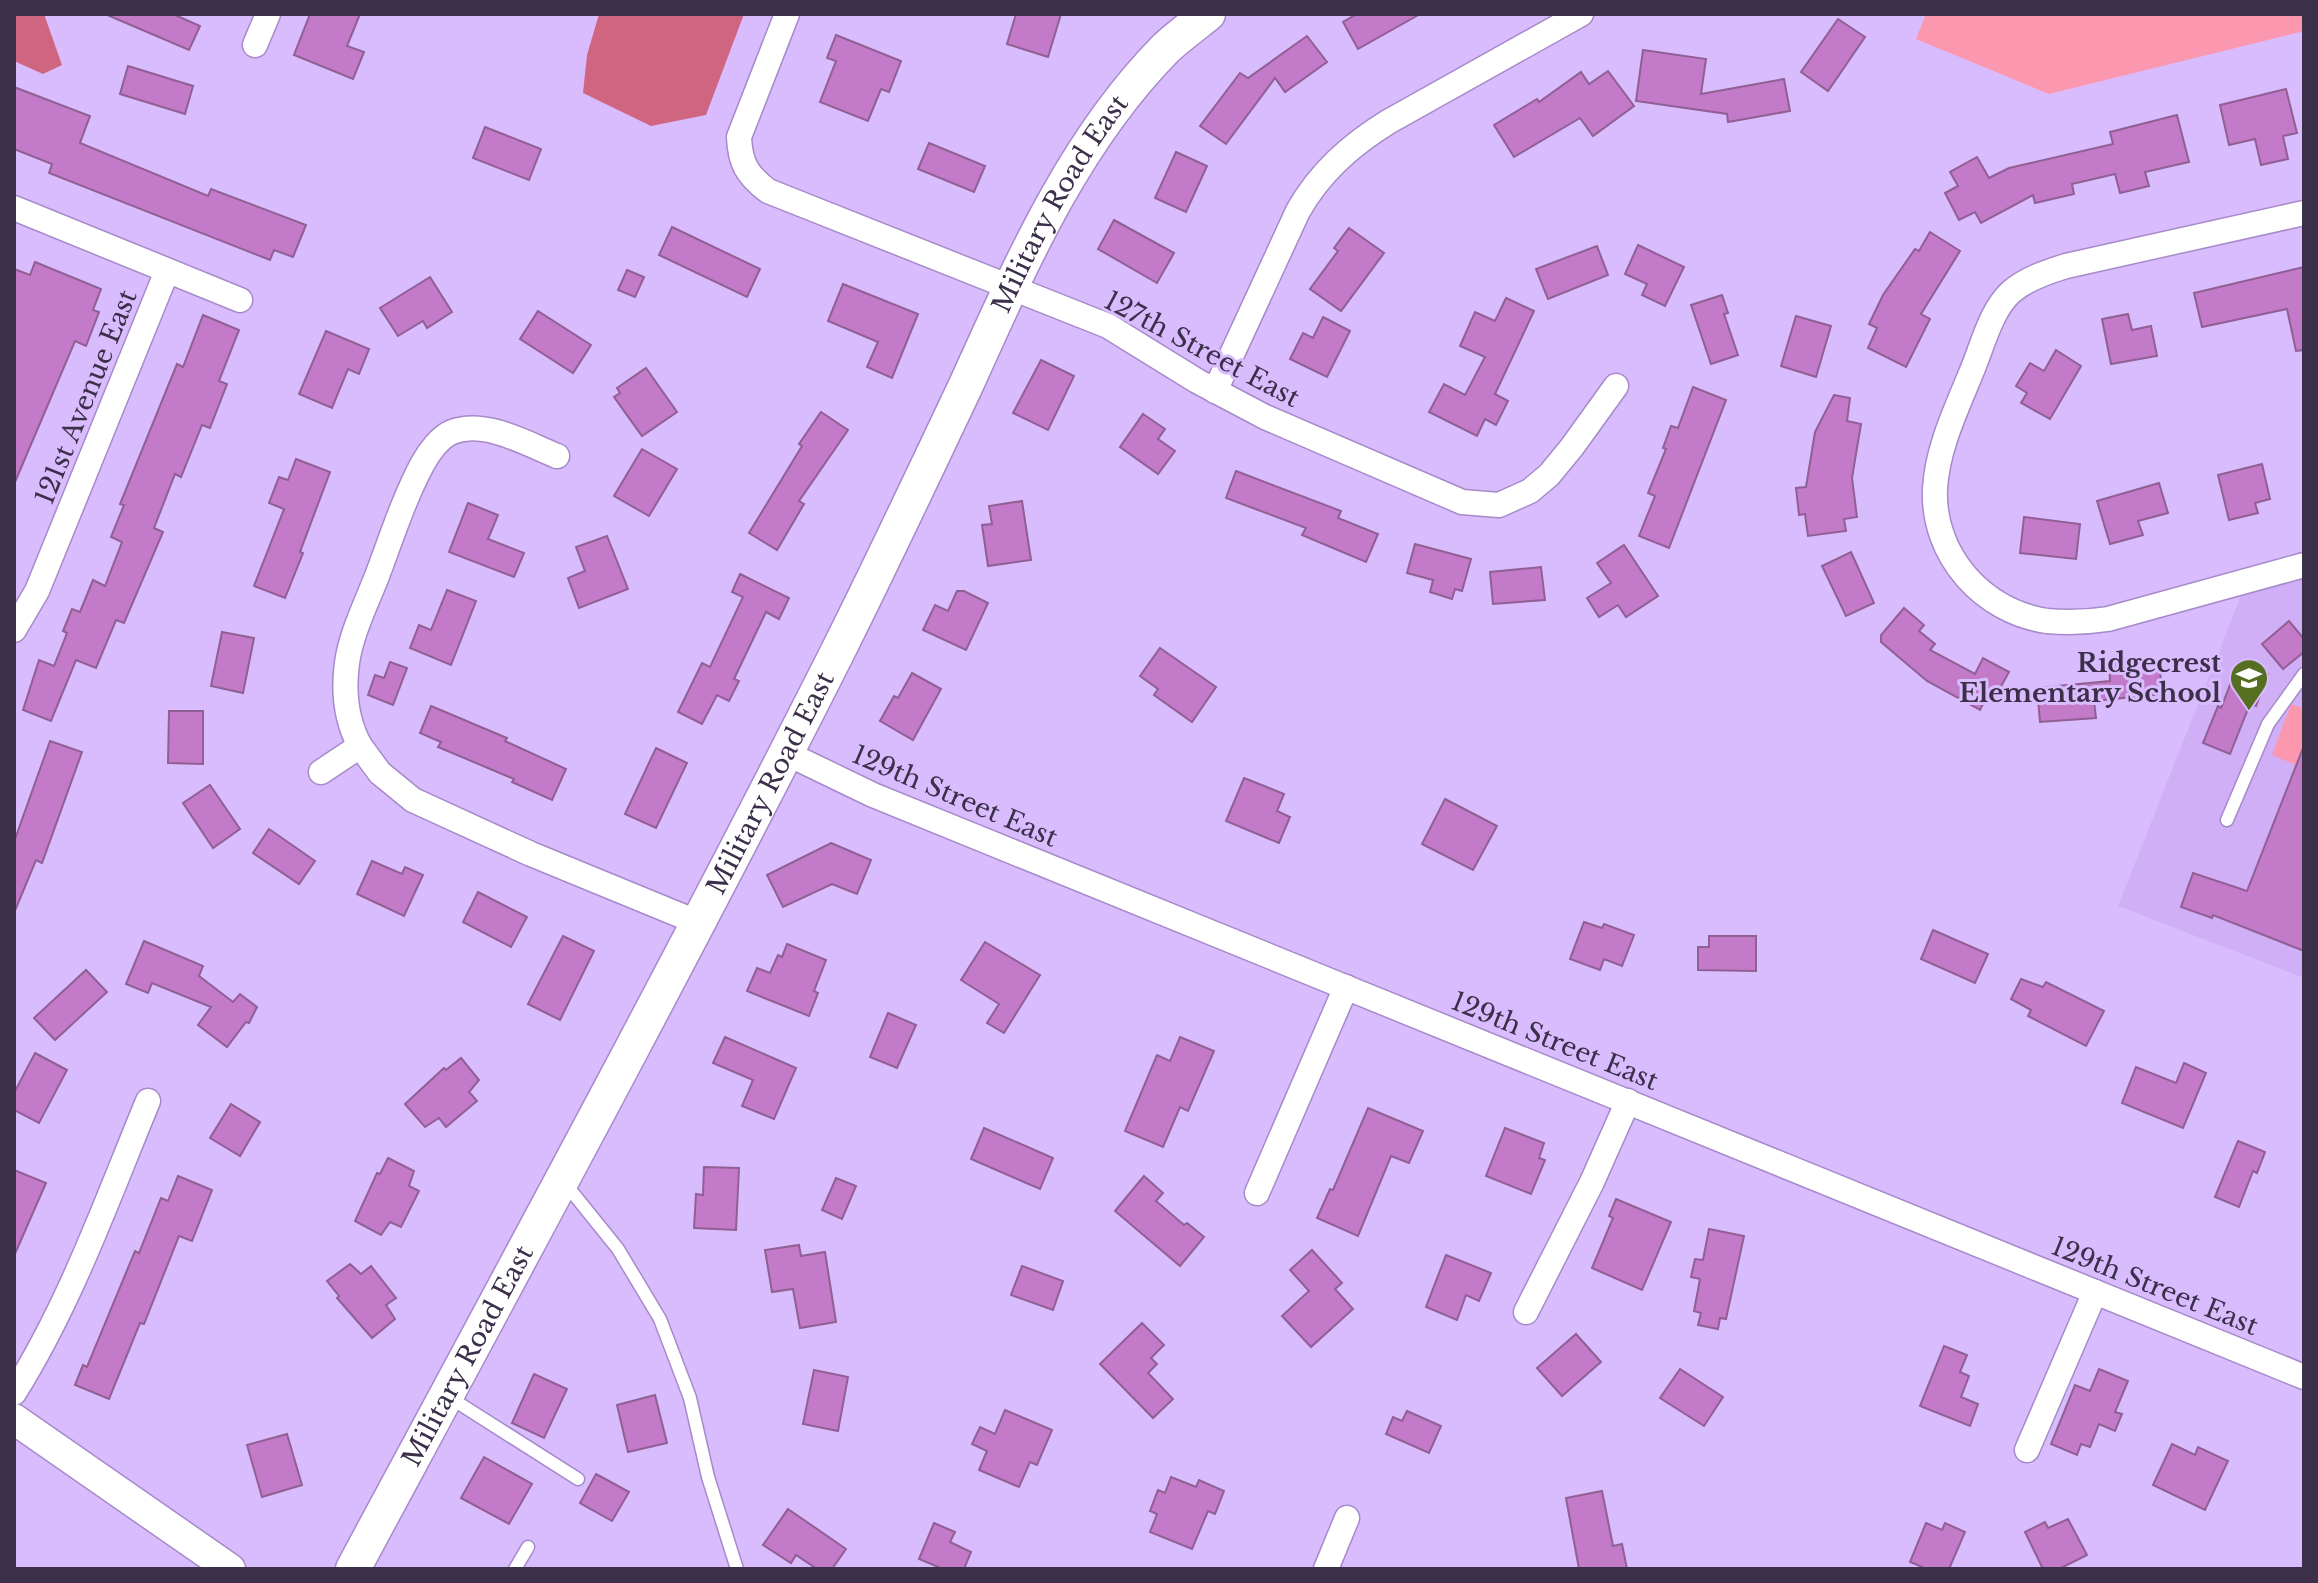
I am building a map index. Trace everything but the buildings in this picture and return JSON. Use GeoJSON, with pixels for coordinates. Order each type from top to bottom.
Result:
{"type":"FeatureCollection","features":[{"type":"Feature","properties":{"kind":"main road","name":"Military Road East"},"geometry":{"type":"LineString","coordinates":[[353,1569],[699,923],[786,753],[893,541],[1026,252],[1098,130],[1168,47],[1208,14]]}},
{"type":"Feature","properties":{"kind":"street"},"geometry":{"type":"LineString","coordinates":[[255,45],[268,14]]}},
{"type":"Feature","properties":{"kind":"street","name":"127th Street East"},"geometry":{"type":"LineString","coordinates":[[787,14],[739,137],[739,151],[751,178],[768,191],[1108,326],[1215,391],[1337,450],[1462,502],[1499,505],[1530,491],[1549,475],[1616,386]]}},
{"type":"Feature","properties":{"kind":"street"},"geometry":{"type":"LineString","coordinates":[[1215,391],[1298,211],[1311,188],[1326,171],[1359,140],[1388,122],[1581,14]]}},
{"type":"Feature","properties":{"kind":"street"},"geometry":{"type":"LineString","coordinates":[[14,208],[240,300]]}},
{"type":"Feature","properties":{"kind":"street"},"geometry":{"type":"LineString","coordinates":[[2304,213],[2055,270],[2012,291],[1995,315],[1946,436],[1937,471],[1935,503],[1943,541],[1968,578],[1990,598],[2033,618],[2081,622],[2108,619],[2304,565]]}},
{"type":"Feature","properties":{"kind":"street","name":"121st Avenue East"},"geometry":{"type":"LineString","coordinates":[[18,616],[37,591],[167,271]]}},
{"type":"Feature","properties":{"kind":"street"},"geometry":{"type":"LineString","coordinates":[[557,456],[503,434],[471,428],[450,433],[434,447],[423,463],[393,535],[347,659],[346,707],[352,730],[380,773],[413,800],[531,854],[699,923]]}},
{"type":"Feature","properties":{"kind":"street"},"geometry":{"type":"LineString","coordinates":[[321,772],[360,746]]}},
{"type":"Feature","properties":{"kind":"street","name":"129th Street East"},"geometry":{"type":"LineString","coordinates":[[786,753],[873,795],[2304,1377]]}},
{"type":"Feature","properties":{"kind":"street"},"geometry":{"type":"LineString","coordinates":[[1257,1193],[1346,987]]}},
{"type":"Feature","properties":{"kind":"street"},"geometry":{"type":"LineString","coordinates":[[14,1393],[43,1346],[80,1268],[148,1101]]}},
{"type":"Feature","properties":{"kind":"street"},"geometry":{"type":"LineString","coordinates":[[1526,1312],[1592,1182],[1628,1101]]}},
{"type":"Feature","properties":{"kind":"street"},"geometry":{"type":"LineString","coordinates":[[2027,1450],[2095,1292]]}},
{"type":"Feature","properties":{"kind":"street"},"geometry":{"type":"LineString","coordinates":[[14,1419],[230,1569]]}},
{"type":"Feature","properties":{"kind":"street"},"geometry":{"type":"LineString","coordinates":[[1326,1569],[1347,1518]]}},
{"type":"Feature","properties":{"kind":"lane"},"geometry":{"type":"LineString","coordinates":[[2227,820],[2268,724],[2304,674]]}},
{"type":"Feature","properties":{"kind":"lane"},"geometry":{"type":"LineString","coordinates":[[561,1180],[618,1249],[660,1319],[690,1398],[708,1477],[737,1569]]}},
{"type":"Feature","properties":{"kind":"lane"},"geometry":{"type":"LineString","coordinates":[[446,1395],[578,1479]]}},
{"type":"Feature","properties":{"kind":"lane"},"geometry":{"type":"LineString","coordinates":[[515,1569],[528,1547]]}},
{"type":"Feature","properties":{"kind":"shaded area"},"geometry":{"type":"Polygon","coordinates":[[[14,14],[44,14],[62,65],[43,74],[14,61],[14,14]]]}},
{"type":"Feature","properties":{"kind":"shaded area"},"geometry":{"type":"Polygon","coordinates":[[[599,14],[744,14],[706,115],[651,126],[583,93],[587,55],[599,14]]]}},
{"type":"Feature","properties":{"kind":"shaded area"},"geometry":{"type":"Polygon","coordinates":[[[1926,14],[2304,14],[2304,31],[2049,94],[1916,39],[1926,14]]]}},
{"type":"Feature","properties":{"kind":"shaded area","name":"Ridgecrest Elementary School"},"geometry":{"type":"Polygon","coordinates":[[[2304,568],[2304,978],[2118,906],[2246,583],[2304,568]]]}},
{"type":"Feature","properties":{"kind":"shaded area"},"geometry":{"type":"Polygon","coordinates":[[[2291,704],[2304,708],[2303,768],[2272,755],[2291,704]]]}},
{"type":"Feature","properties":{"kind":"place","name":"Ridgecrest Elementary School"},"geometry":{"type":"Point","coordinates":[2249,712]}}]}
